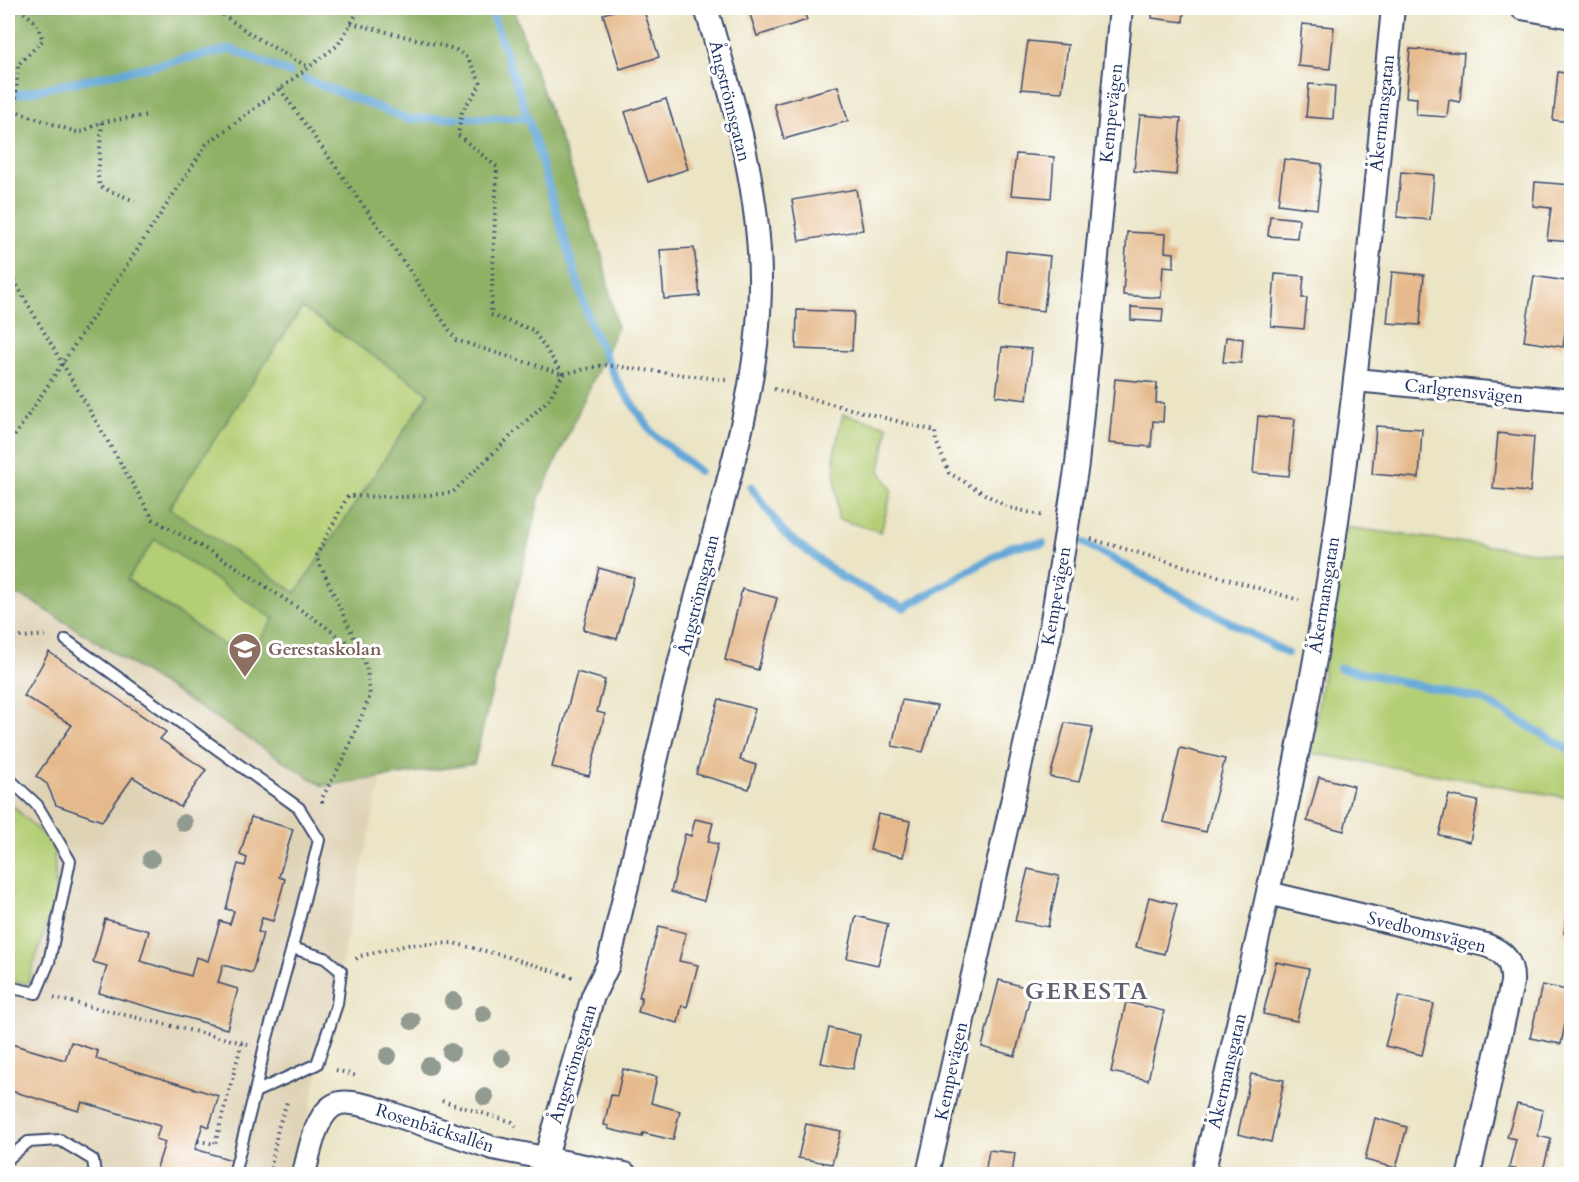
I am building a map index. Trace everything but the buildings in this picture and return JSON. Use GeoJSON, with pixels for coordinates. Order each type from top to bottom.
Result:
{"type":"FeatureCollection","features":[{"type":"Feature","properties":{"kind":"street","name":"Ångströmsgatan"},"geometry":{"type":"LineString","coordinates":[[542,1167],[593,996],[608,966],[692,614],[729,476],[757,333],[760,277],[755,211],[736,110],[706,8]]}},
{"type":"Feature","properties":{"kind":"street","name":"Kempevägen"},"geometry":{"type":"LineString","coordinates":[[928,1174],[1049,639],[1068,526],[1077,464],[1121,8]]}},
{"type":"Feature","properties":{"kind":"street","name":"Åkermansgatan"},"geometry":{"type":"LineString","coordinates":[[1203,1174],[1268,893],[1323,607],[1356,380],[1393,8]]}},
{"type":"Feature","properties":{"kind":"street"},"geometry":{"type":"LineString","coordinates":[[1522,8],[1572,17]]}},
{"type":"Feature","properties":{"kind":"street","name":"Carlgrensvägen"},"geometry":{"type":"LineString","coordinates":[[1356,380],[1572,401]]}},
{"type":"Feature","properties":{"kind":"street","name":"Svedbomsvägen"},"geometry":{"type":"LineString","coordinates":[[1268,893],[1485,945],[1497,949],[1509,961],[1513,972],[1512,983],[1469,1174]]}},
{"type":"Feature","properties":{"kind":"street","name":"Rosenbäcksallén"},"geometry":{"type":"LineString","coordinates":[[304,1174],[321,1117],[327,1109],[339,1103],[354,1103],[372,1107],[542,1167],[625,1174]]}},
{"type":"Feature","properties":{"kind":"lane"},"geometry":{"type":"LineString","coordinates":[[66,640],[299,808],[319,840],[234,1174]]}},
{"type":"Feature","properties":{"kind":"lane"},"geometry":{"type":"LineString","coordinates":[[8,778],[37,805],[70,861],[49,962],[36,993],[8,987]]}},
{"type":"Feature","properties":{"kind":"lane"},"geometry":{"type":"LineString","coordinates":[[255,1092],[317,1064],[337,1004],[341,971],[325,958],[292,948]]}},
{"type":"Feature","properties":{"kind":"lane"},"geometry":{"type":"LineString","coordinates":[[8,1159],[28,1142],[60,1140],[93,1160],[95,1174]]}},
{"type":"Feature","properties":{"kind":"lane"},"geometry":{"type":"LineString","coordinates":[[237,1162],[243,1174]]}},
{"type":"Feature","properties":{"kind":"path"},"geometry":{"type":"LineString","coordinates":[[15,111],[18,65],[43,40],[36,22],[22,11],[24,8]]}},
{"type":"Feature","properties":{"kind":"path"},"geometry":{"type":"LineString","coordinates":[[213,8],[255,37],[308,67]]}},
{"type":"Feature","properties":{"kind":"path"},"geometry":{"type":"LineString","coordinates":[[8,446],[206,145],[338,45],[360,8]]}},
{"type":"Feature","properties":{"kind":"path"},"geometry":{"type":"LineString","coordinates":[[351,23],[455,49],[468,58],[481,84],[462,111],[458,135],[497,167],[491,315],[533,330],[563,374]]}},
{"type":"Feature","properties":{"kind":"path"},"geometry":{"type":"LineString","coordinates":[[280,89],[403,261],[456,340],[563,374],[604,365],[749,383],[935,431],[936,441],[949,473],[1007,507],[1056,518],[1084,537],[1323,607]]}},
{"type":"Feature","properties":{"kind":"path"},"geometry":{"type":"LineString","coordinates":[[8,116],[15,111]]}},
{"type":"Feature","properties":{"kind":"path"},"geometry":{"type":"LineString","coordinates":[[15,111],[79,133],[102,122],[148,115]]}},
{"type":"Feature","properties":{"kind":"path"},"geometry":{"type":"LineString","coordinates":[[102,122],[98,176],[100,187],[135,201]]}},
{"type":"Feature","properties":{"kind":"path"},"geometry":{"type":"LineString","coordinates":[[8,270],[61,365],[153,519],[235,566],[361,653]]}},
{"type":"Feature","properties":{"kind":"path"},"geometry":{"type":"LineString","coordinates":[[319,840],[322,798],[344,758],[370,696],[367,670],[361,653],[316,556],[348,496],[404,497],[452,493],[549,399],[563,374]]}},
{"type":"Feature","properties":{"kind":"path"},"geometry":{"type":"LineString","coordinates":[[8,638],[50,635]]}},
{"type":"Feature","properties":{"kind":"path"},"geometry":{"type":"LineString","coordinates":[[341,971],[360,956],[408,945],[453,944],[505,956],[598,986]]}},
{"type":"Feature","properties":{"kind":"path"},"geometry":{"type":"LineString","coordinates":[[36,993],[264,1049]]}},
{"type":"Feature","properties":{"kind":"path"},"geometry":{"type":"LineString","coordinates":[[198,1141],[215,1144],[242,1042]]}},
{"type":"Feature","properties":{"kind":"path"},"geometry":{"type":"LineString","coordinates":[[270,1174],[278,1128],[289,1098]]}},
{"type":"Feature","properties":{"kind":"shaded area","name":"Gerestaskolan"},"geometry":{"type":"Polygon","coordinates":[[[8,212],[467,380],[296,1174],[8,1174],[8,212]],[[155,539],[127,580],[274,619],[155,539]],[[49,653],[24,695],[72,725],[36,776],[47,784],[56,805],[102,821],[133,777],[180,807],[206,769],[160,739],[166,732],[49,653]],[[251,817],[240,855],[247,858],[245,866],[238,864],[226,909],[234,911],[230,924],[220,921],[208,961],[196,958],[191,976],[140,961],[148,931],[106,919],[93,961],[107,966],[100,993],[227,1029],[238,990],[218,983],[223,965],[252,973],[263,934],[258,932],[262,918],[273,921],[285,880],[279,877],[293,829],[251,817]]]}},
{"type":"Feature","properties":{"kind":"green space"},"geometry":{"type":"Polygon","coordinates":[[[8,8],[513,8],[602,256],[617,328],[540,496],[474,764],[323,786],[32,601],[8,592],[8,8]],[[302,308],[169,508],[296,593],[429,393],[302,308]],[[155,539],[127,580],[246,660],[274,619],[155,539]]]}},
{"type":"Feature","properties":{"kind":"green space"},"geometry":{"type":"Polygon","coordinates":[[[302,308],[429,393],[296,593],[168,509],[302,308]]]}},
{"type":"Feature","properties":{"kind":"green space"},"geometry":{"type":"Polygon","coordinates":[[[843,414],[888,426],[880,471],[892,490],[881,532],[838,519],[834,455],[843,414]]]}},
{"type":"Feature","properties":{"kind":"green space"},"geometry":{"type":"Polygon","coordinates":[[[1345,527],[1571,557],[1571,798],[1311,753],[1345,527]]]}},
{"type":"Feature","properties":{"kind":"green space"},"geometry":{"type":"Polygon","coordinates":[[[155,539],[274,619],[246,660],[127,579],[155,539]]]}},
{"type":"Feature","properties":{"kind":"green space"},"geometry":{"type":"Polygon","coordinates":[[[8,804],[13,806],[54,846],[56,897],[27,984],[8,980],[8,804]]]}},
{"type":"Feature","properties":{"kind":"waterway"},"geometry":{"type":"LineString","coordinates":[[490,8],[528,118],[591,326],[618,383],[653,434],[699,471]]}},
{"type":"Feature","properties":{"kind":"waterway"},"geometry":{"type":"LineString","coordinates":[[19,94],[231,49],[290,73]]}},
{"type":"Feature","properties":{"kind":"waterway"},"geometry":{"type":"LineString","coordinates":[[305,79],[408,119],[458,118]]}},
{"type":"Feature","properties":{"kind":"waterway"},"geometry":{"type":"LineString","coordinates":[[8,97],[13,96]]}},
{"type":"Feature","properties":{"kind":"waterway"},"geometry":{"type":"LineString","coordinates":[[467,118],[528,118]]}},
{"type":"Feature","properties":{"kind":"waterway"},"geometry":{"type":"LineString","coordinates":[[751,487],[785,534],[843,578],[904,608],[1012,546],[1043,543]]}},
{"type":"Feature","properties":{"kind":"waterway"},"geometry":{"type":"LineString","coordinates":[[1084,543],[1287,653]]}},
{"type":"Feature","properties":{"kind":"waterway"},"geometry":{"type":"LineString","coordinates":[[1340,668],[1481,699],[1572,751]]}},
{"type":"Feature","properties":{"kind":"place","name":"Gerestaskolan"},"geometry":{"type":"Point","coordinates":[245,678]}},
{"type":"Feature","properties":{"kind":"district","name":"GERESTA"},"geometry":{"type":"Point","coordinates":[1087,991]}}]}
